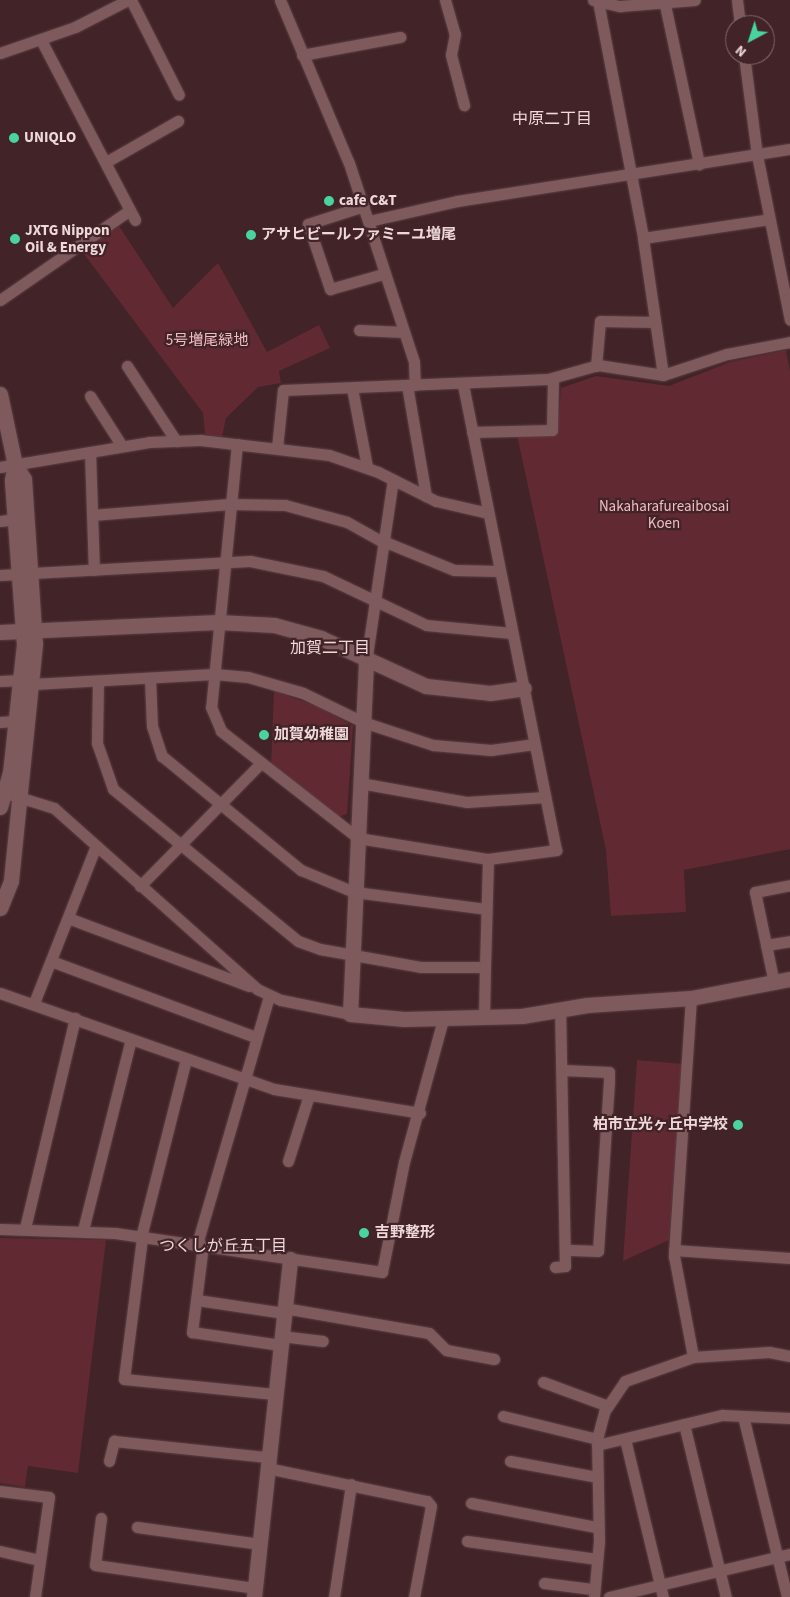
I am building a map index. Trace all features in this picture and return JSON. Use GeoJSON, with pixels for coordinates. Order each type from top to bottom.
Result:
{"type":"FeatureCollection","features":[{"type":"Feature","properties":{"kind":"street"},"geometry":{"type":"LineString","coordinates":[[0,53],[40,40],[130,0],[179,95]]}},
{"type":"Feature","properties":{"kind":"street"},"geometry":{"type":"LineString","coordinates":[[280,0],[364,206],[383,274],[414,362],[411,385],[426,496]]}},
{"type":"Feature","properties":{"kind":"street"},"geometry":{"type":"LineString","coordinates":[[446,0],[455,34],[451,55],[464,105]]}},
{"type":"Feature","properties":{"kind":"street"},"geometry":{"type":"LineString","coordinates":[[663,375],[632,175],[596,1],[665,5],[690,0]]}},
{"type":"Feature","properties":{"kind":"street"},"geometry":{"type":"LineString","coordinates":[[737,0],[739,15]]}},
{"type":"Feature","properties":{"kind":"street"},"geometry":{"type":"LineString","coordinates":[[665,5],[699,164]]}},
{"type":"Feature","properties":{"kind":"street"},"geometry":{"type":"LineString","coordinates":[[302,55],[400,37]]}},
{"type":"Feature","properties":{"kind":"street"},"geometry":{"type":"LineString","coordinates":[[0,300],[132,215],[106,162],[40,40]]}},
{"type":"Feature","properties":{"kind":"street"},"geometry":{"type":"LineString","coordinates":[[745,65],[758,154],[790,320]]}},
{"type":"Feature","properties":{"kind":"street"},"geometry":{"type":"LineString","coordinates":[[106,162],[178,121]]}},
{"type":"Feature","properties":{"kind":"street"},"geometry":{"type":"LineString","coordinates":[[369,221],[457,201],[632,175],[790,148]]}},
{"type":"Feature","properties":{"kind":"street"},"geometry":{"type":"LineString","coordinates":[[364,206],[308,224],[330,289],[383,274]]}},
{"type":"Feature","properties":{"kind":"street"},"geometry":{"type":"LineString","coordinates":[[643,238],[770,219]]}},
{"type":"Feature","properties":{"kind":"street"},"geometry":{"type":"LineString","coordinates":[[596,366],[600,321],[655,322]]}},
{"type":"Feature","properties":{"kind":"street"},"geometry":{"type":"LineString","coordinates":[[359,330],[404,332]]}},
{"type":"Feature","properties":{"kind":"street"},"geometry":{"type":"LineString","coordinates":[[277,448],[283,390],[463,384],[553,378],[596,366],[663,375],[727,354],[790,342]]}},
{"type":"Feature","properties":{"kind":"street"},"geometry":{"type":"LineString","coordinates":[[127,366],[176,441]]}},
{"type":"Feature","properties":{"kind":"street"},"geometry":{"type":"LineString","coordinates":[[472,432],[552,430],[553,378]]}},
{"type":"Feature","properties":{"kind":"street"},"geometry":{"type":"LineString","coordinates":[[237,444],[211,707],[221,731],[259,764],[358,838],[488,859],[556,850],[463,384]]}},
{"type":"Feature","properties":{"kind":"street"},"geometry":{"type":"LineString","coordinates":[[352,388],[367,467]]}},
{"type":"Feature","properties":{"kind":"street"},"geometry":{"type":"LineString","coordinates":[[0,394],[16,465],[24,479],[29,630],[20,796],[12,881],[0,908]]}},
{"type":"Feature","properties":{"kind":"street"},"geometry":{"type":"LineString","coordinates":[[90,396],[122,446]]}},
{"type":"Feature","properties":{"kind":"street"},"geometry":{"type":"LineString","coordinates":[[0,468],[122,446],[176,441],[237,444],[329,455],[367,467],[426,496],[488,513]]}},
{"type":"Feature","properties":{"kind":"street"},"geometry":{"type":"LineString","coordinates":[[90,452],[94,570]]}},
{"type":"Feature","properties":{"kind":"street"},"geometry":{"type":"LineString","coordinates":[[16,465],[12,480],[16,519],[27,574]]}},
{"type":"Feature","properties":{"kind":"street"},"geometry":{"type":"LineString","coordinates":[[350,1014],[354,892],[366,662],[374,600],[394,480]]}},
{"type":"Feature","properties":{"kind":"street"},"geometry":{"type":"LineString","coordinates":[[92,515],[230,504],[305,508],[347,522],[383,542],[454,570],[500,570]]}},
{"type":"Feature","properties":{"kind":"street"},"geometry":{"type":"LineString","coordinates":[[0,521],[16,519]]}},
{"type":"Feature","properties":{"kind":"street"},"geometry":{"type":"LineString","coordinates":[[0,575],[226,562],[304,570],[426,625],[512,633]]}},
{"type":"Feature","properties":{"kind":"street"},"geometry":{"type":"LineString","coordinates":[[0,632],[218,622],[299,630],[366,662],[444,690],[490,693],[524,688]]}},
{"type":"Feature","properties":{"kind":"street"},"geometry":{"type":"LineString","coordinates":[[0,681],[98,681],[214,674],[280,684],[363,722],[433,745],[491,750],[535,744]]}},
{"type":"Feature","properties":{"kind":"street"},"geometry":{"type":"LineString","coordinates":[[150,679],[152,726],[162,756],[301,870],[354,892],[486,909]]}},
{"type":"Feature","properties":{"kind":"street"},"geometry":{"type":"LineString","coordinates":[[98,681],[97,743],[103,770],[113,789],[282,931],[320,949],[352,955],[420,967],[485,967]]}},
{"type":"Feature","properties":{"kind":"street"},"geometry":{"type":"LineString","coordinates":[[27,682],[16,722],[1,797],[20,796],[54,808],[257,989]]}},
{"type":"Feature","properties":{"kind":"street"},"geometry":{"type":"LineString","coordinates":[[0,722],[16,722]]}},
{"type":"Feature","properties":{"kind":"street"},"geometry":{"type":"LineString","coordinates":[[140,886],[259,764]]}},
{"type":"Feature","properties":{"kind":"street"},"geometry":{"type":"LineString","coordinates":[[360,783],[458,801],[545,797]]}},
{"type":"Feature","properties":{"kind":"street"},"geometry":{"type":"LineString","coordinates":[[34,1004],[96,846]]}},
{"type":"Feature","properties":{"kind":"street"},"geometry":{"type":"LineString","coordinates":[[484,1018],[488,859]]}},
{"type":"Feature","properties":{"kind":"street"},"geometry":{"type":"LineString","coordinates":[[774,983],[755,892],[790,885]]}},
{"type":"Feature","properties":{"kind":"street"},"geometry":{"type":"LineString","coordinates":[[68,918],[257,989],[269,996],[350,1014],[444,1019],[484,1018],[691,998],[790,979]]}},
{"type":"Feature","properties":{"kind":"street"},"geometry":{"type":"LineString","coordinates":[[766,945],[790,941]]}},
{"type":"Feature","properties":{"kind":"street"},"geometry":{"type":"LineString","coordinates":[[51,961],[255,1037]]}},
{"type":"Feature","properties":{"kind":"street"},"geometry":{"type":"LineString","coordinates":[[0,993],[242,1078],[309,1095],[420,1113]]}},
{"type":"Feature","properties":{"kind":"street"},"geometry":{"type":"LineString","coordinates":[[269,996],[242,1078],[200,1244],[197,1300],[192,1332],[280,1340],[323,1341]]}},
{"type":"Feature","properties":{"kind":"street"},"geometry":{"type":"LineString","coordinates":[[691,998],[674,1250],[692,1357]]}},
{"type":"Feature","properties":{"kind":"street"},"geometry":{"type":"LineString","coordinates":[[555,1267],[565,1266],[560,1010]]}},
{"type":"Feature","properties":{"kind":"street"},"geometry":{"type":"LineString","coordinates":[[25,1228],[75,1018]]}},
{"type":"Feature","properties":{"kind":"street"},"geometry":{"type":"LineString","coordinates":[[0,1229],[83,1230],[200,1244],[382,1272],[404,1162],[420,1113],[444,1019]]}},
{"type":"Feature","properties":{"kind":"street"},"geometry":{"type":"LineString","coordinates":[[83,1230],[131,1039]]}},
{"type":"Feature","properties":{"kind":"street"},"geometry":{"type":"LineString","coordinates":[[186,1059],[141,1238],[124,1379],[274,1394]]}},
{"type":"Feature","properties":{"kind":"street"},"geometry":{"type":"LineString","coordinates":[[562,1070],[609,1072],[598,1251],[565,1250]]}},
{"type":"Feature","properties":{"kind":"street"},"geometry":{"type":"LineString","coordinates":[[288,1162],[309,1095]]}},
{"type":"Feature","properties":{"kind":"street"},"geometry":{"type":"LineString","coordinates":[[674,1250],[790,1258]]}},
{"type":"Feature","properties":{"kind":"street"},"geometry":{"type":"LineString","coordinates":[[101,1518],[95,1565],[255,1592],[274,1394],[290,1259]]}},
{"type":"Feature","properties":{"kind":"street"},"geometry":{"type":"LineString","coordinates":[[197,1300],[284,1310],[430,1333],[446,1350],[494,1359]]}},
{"type":"Feature","properties":{"kind":"street"},"geometry":{"type":"LineString","coordinates":[[544,1583],[568,1591],[593,1593],[597,1559],[597,1442],[608,1406],[625,1381],[692,1357],[769,1352],[790,1356]]}},
{"type":"Feature","properties":{"kind":"street"},"geometry":{"type":"LineString","coordinates":[[543,1382],[608,1406]]}},
{"type":"Feature","properties":{"kind":"street"},"geometry":{"type":"LineString","coordinates":[[504,1416],[597,1442],[625,1439],[722,1415],[790,1418]]}},
{"type":"Feature","properties":{"kind":"street"},"geometry":{"type":"LineString","coordinates":[[743,1416],[787,1597]]}},
{"type":"Feature","properties":{"kind":"street"},"geometry":{"type":"LineString","coordinates":[[684,1424],[726,1597]]}},
{"type":"Feature","properties":{"kind":"street"},"geometry":{"type":"LineString","coordinates":[[625,1439],[663,1597]]}},
{"type":"Feature","properties":{"kind":"street"},"geometry":{"type":"LineString","coordinates":[[110,1461],[114,1441],[267,1463],[351,1484],[427,1500],[431,1506],[414,1597]]}},
{"type":"Feature","properties":{"kind":"street"},"geometry":{"type":"LineString","coordinates":[[510,1461],[597,1477]]}},
{"type":"Feature","properties":{"kind":"street"},"geometry":{"type":"LineString","coordinates":[[334,1597],[351,1484]]}},
{"type":"Feature","properties":{"kind":"street"},"geometry":{"type":"LineString","coordinates":[[0,1491],[49,1497],[35,1597]]}},
{"type":"Feature","properties":{"kind":"street"},"geometry":{"type":"LineString","coordinates":[[471,1503],[596,1527]]}},
{"type":"Feature","properties":{"kind":"street"},"geometry":{"type":"LineString","coordinates":[[137,1527],[260,1544]]}},
{"type":"Feature","properties":{"kind":"street"},"geometry":{"type":"LineString","coordinates":[[467,1541],[597,1559]]}},
{"type":"Feature","properties":{"kind":"street"},"geometry":{"type":"LineString","coordinates":[[0,1551],[40,1560]]}},
{"type":"Feature","properties":{"kind":"street"},"geometry":{"type":"LineString","coordinates":[[609,1597],[790,1554]]}},
{"type":"Feature","properties":{"kind":"green space","name":"5号増尾緑地"},"geometry":{"type":"Polygon","coordinates":[[[119,226],[173,308],[218,263],[267,352],[319,325],[330,348],[279,371],[281,383],[258,387],[226,418],[222,437],[205,434],[203,413],[81,250],[119,226]]]}},
{"type":"Feature","properties":{"kind":"green space","name":"Nakaharafureaibosai Koen"},"geometry":{"type":"Polygon","coordinates":[[[786,350],[790,372],[790,849],[684,870],[686,912],[611,916],[606,850],[517,435],[558,433],[561,388],[596,376],[669,386],[730,362],[786,350]]]}},
{"type":"Feature","properties":{"kind":"green space"},"geometry":{"type":"Polygon","coordinates":[[[274,691],[319,707],[353,726],[347,814],[338,817],[271,765],[274,691]]]}},
{"type":"Feature","properties":{"kind":"green space"},"geometry":{"type":"Polygon","coordinates":[[[637,1060],[683,1064],[669,1240],[623,1261],[637,1060]]]}},
{"type":"Feature","properties":{"kind":"green space"},"geometry":{"type":"Polygon","coordinates":[[[0,1238],[106,1240],[78,1473],[28,1466],[25,1487],[0,1483],[0,1238]]]}},
{"type":"Feature","properties":{"kind":"place","name":"UNIQLO"},"geometry":{"type":"Point","coordinates":[14,138]}},
{"type":"Feature","properties":{"kind":"place","name":"cafe C&T"},"geometry":{"type":"Point","coordinates":[329,201]}},
{"type":"Feature","properties":{"kind":"place","name":"アサヒビールファミーユ増尾"},"geometry":{"type":"Point","coordinates":[251,235]}},
{"type":"Feature","properties":{"kind":"place","name":"JXTG Nippon Oil & Energy"},"geometry":{"type":"Point","coordinates":[15,239]}},
{"type":"Feature","properties":{"kind":"place","name":"加賀幼稚園"},"geometry":{"type":"Point","coordinates":[264,735]}},
{"type":"Feature","properties":{"kind":"place","name":"柏市立光ヶ丘中学校"},"geometry":{"type":"Point","coordinates":[738,1125]}},
{"type":"Feature","properties":{"kind":"place","name":"吉野整形"},"geometry":{"type":"Point","coordinates":[364,1233]}},
{"type":"Feature","properties":{"kind":"district","name":"中原二丁目"},"geometry":{"type":"Point","coordinates":[552,119]}},
{"type":"Feature","properties":{"kind":"district","name":"加賀二丁目"},"geometry":{"type":"Point","coordinates":[330,648]}},
{"type":"Feature","properties":{"kind":"district","name":"つくしが丘五丁目"},"geometry":{"type":"Point","coordinates":[223,1246]}}]}
